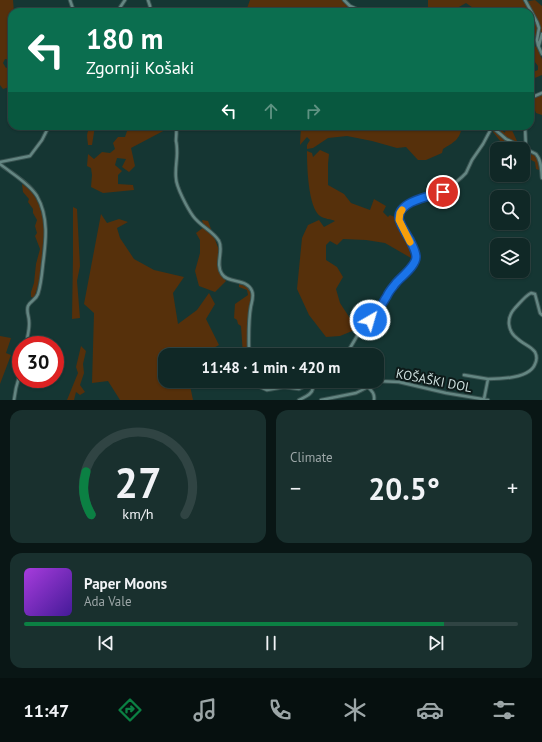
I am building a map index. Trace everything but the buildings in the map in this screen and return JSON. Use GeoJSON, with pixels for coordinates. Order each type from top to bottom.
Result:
{"type":"FeatureCollection","features":[{"type":"Feature","properties":{"kind":"street"},"geometry":{"type":"LineString","coordinates":[[344,0],[354,8]]}},
{"type":"Feature","properties":{"kind":"street"},"geometry":{"type":"LineString","coordinates":[[534,16],[538,28],[538,45],[542,54]]}},
{"type":"Feature","properties":{"kind":"street"},"geometry":{"type":"LineString","coordinates":[[538,45],[542,34]]}},
{"type":"Feature","properties":{"kind":"street"},"geometry":{"type":"LineString","coordinates":[[0,163],[30,156],[42,140],[47,130]]}},
{"type":"Feature","properties":{"kind":"street"},"geometry":{"type":"LineString","coordinates":[[176,130],[176,179],[180,190],[194,218],[220,242],[221,250],[219,263],[222,275],[226,278],[246,284],[252,290],[253,294],[249,348]]}},
{"type":"Feature","properties":{"kind":"street"},"geometry":{"type":"LineString","coordinates":[[350,348],[363,326],[374,316],[392,288],[416,260],[406,232],[399,220],[401,211],[416,200],[443,192],[462,177],[466,173],[490,130]]}},
{"type":"Feature","properties":{"kind":"street"},"geometry":{"type":"LineString","coordinates":[[496,130],[506,139],[512,142]]}},
{"type":"Feature","properties":{"kind":"street"},"geometry":{"type":"LineString","coordinates":[[525,130],[526,142]]}},
{"type":"Feature","properties":{"kind":"street"},"geometry":{"type":"LineString","coordinates":[[530,151],[540,158],[542,178]]}},
{"type":"Feature","properties":{"kind":"street"},"geometry":{"type":"LineString","coordinates":[[0,163],[26,184],[36,195],[46,223],[45,250],[38,294],[28,306],[29,320],[27,336]]}},
{"type":"Feature","properties":{"kind":"street"},"geometry":{"type":"LineString","coordinates":[[464,375],[488,379],[525,374],[530,371],[536,363],[536,355],[529,346],[518,340],[513,334],[508,323],[509,318],[512,312],[528,294],[531,293],[535,294],[542,315]]}},
{"type":"Feature","properties":{"kind":"street"},"geometry":{"type":"LineString","coordinates":[[484,399],[488,379]]}},
{"type":"Feature","properties":{"kind":"street","name":"KOŠAŠKI DOL"},"geometry":{"type":"LineString","coordinates":[[384,382],[404,383],[446,393],[488,400]]}},
{"type":"Feature","properties":{"kind":"street"},"geometry":{"type":"LineString","coordinates":[[14,400],[16,388]]}},
{"type":"Feature","properties":{"kind":"street"},"geometry":{"type":"LineString","coordinates":[[260,388],[267,390],[302,388]]}},
{"type":"Feature","properties":{"kind":"street"},"geometry":{"type":"LineString","coordinates":[[299,400],[309,395],[313,388]]}},
{"type":"Feature","properties":{"kind":"street","name":"KOŠAŠKI DOL"},"geometry":{"type":"LineString","coordinates":[[321,400],[356,393],[366,388]]}},
{"type":"Feature","properties":{"kind":"street"},"geometry":{"type":"LineString","coordinates":[[369,388],[374,395],[374,400]]}},
{"type":"Feature","properties":{"kind":"shaded area"},"geometry":{"type":"Polygon","coordinates":[[[0,0],[13,0],[14,8],[8,8],[8,59],[5,59],[3,63],[6,68],[8,67],[8,87],[3,89],[0,85],[0,0]]]}},
{"type":"Feature","properties":{"kind":"shaded area"},"geometry":{"type":"Polygon","coordinates":[[[250,0],[342,0],[352,8],[247,8],[250,0]]]}},
{"type":"Feature","properties":{"kind":"shaded area"},"geometry":{"type":"Polygon","coordinates":[[[428,0],[523,0],[524,2],[535,0],[542,6],[542,34],[534,37],[534,8],[473,8],[466,3],[457,8],[428,8],[428,0]]]}},
{"type":"Feature","properties":{"kind":"shaded area"},"geometry":{"type":"Polygon","coordinates":[[[536,46],[542,59],[542,75],[534,78],[534,72],[538,70],[538,66],[534,61],[534,48],[536,46]]]}},
{"type":"Feature","properties":{"kind":"shaded area"},"geometry":{"type":"Polygon","coordinates":[[[542,94],[542,115],[536,113],[534,108],[534,98],[542,94]]]}},
{"type":"Feature","properties":{"kind":"shaded area"},"geometry":{"type":"Polygon","coordinates":[[[94,130],[92,145],[88,145],[88,131],[94,130]]]}},
{"type":"Feature","properties":{"kind":"shaded area"},"geometry":{"type":"Polygon","coordinates":[[[127,130],[165,130],[131,148],[135,166],[129,172],[122,167],[126,159],[117,158],[115,165],[122,171],[118,175],[118,184],[133,185],[134,190],[103,193],[91,187],[91,168],[87,166],[88,154],[94,159],[102,152],[110,153],[115,149],[113,143],[118,137],[125,137],[127,130]]]}},
{"type":"Feature","properties":{"kind":"shaded area"},"geometry":{"type":"Polygon","coordinates":[[[301,130],[461,130],[458,138],[443,149],[442,153],[426,160],[418,160],[406,147],[397,148],[347,136],[328,138],[313,148],[307,149],[307,145],[310,140],[307,137],[300,145],[301,130]]]}},
{"type":"Feature","properties":{"kind":"shaded area"},"geometry":{"type":"Polygon","coordinates":[[[493,130],[501,130],[505,133],[506,130],[512,130],[518,142],[501,142],[493,132],[493,130]]]}},
{"type":"Feature","properties":{"kind":"shaded area"},"geometry":{"type":"Polygon","coordinates":[[[320,150],[329,154],[328,185],[344,194],[351,203],[370,210],[374,199],[386,206],[383,212],[388,217],[390,215],[397,218],[404,233],[411,258],[385,243],[343,239],[337,245],[330,241],[326,245],[326,260],[337,267],[343,277],[336,289],[340,303],[357,329],[340,336],[326,337],[309,315],[297,289],[302,238],[308,225],[319,220],[324,227],[335,221],[320,216],[313,204],[311,195],[308,176],[307,151],[312,153],[313,157],[320,150]]]}},
{"type":"Feature","properties":{"kind":"shaded area"},"geometry":{"type":"Polygon","coordinates":[[[530,154],[535,156],[538,160],[539,170],[536,169],[535,162],[530,160],[530,154]]]}},
{"type":"Feature","properties":{"kind":"shaded area"},"geometry":{"type":"Polygon","coordinates":[[[22,184],[27,187],[38,201],[44,226],[41,270],[34,298],[31,297],[31,292],[40,249],[35,236],[37,233],[35,226],[37,220],[33,213],[33,209],[28,202],[29,199],[23,192],[22,184]]]}},
{"type":"Feature","properties":{"kind":"shaded area"},"geometry":{"type":"Polygon","coordinates":[[[73,207],[77,209],[80,266],[77,281],[80,318],[72,319],[73,256],[73,207]]]}},
{"type":"Feature","properties":{"kind":"shaded area"},"geometry":{"type":"Polygon","coordinates":[[[101,214],[107,223],[119,219],[128,222],[117,228],[120,238],[134,259],[154,270],[184,277],[173,293],[178,324],[197,310],[209,293],[215,304],[206,319],[219,345],[214,348],[158,348],[158,388],[190,388],[193,400],[120,400],[108,381],[92,383],[94,313],[84,304],[101,214]]]}},
{"type":"Feature","properties":{"kind":"shaded area"},"geometry":{"type":"Polygon","coordinates":[[[202,220],[208,221],[219,250],[219,271],[226,281],[215,292],[199,286],[195,271],[200,253],[200,240],[196,233],[204,227],[202,220]]]}},
{"type":"Feature","properties":{"kind":"shaded area"},"geometry":{"type":"Polygon","coordinates":[[[239,284],[245,286],[252,293],[247,348],[243,348],[241,326],[234,318],[235,304],[248,295],[247,290],[239,287],[239,284]]]}},
{"type":"Feature","properties":{"kind":"shaded area"},"geometry":{"type":"Polygon","coordinates":[[[0,336],[11,338],[6,353],[11,355],[0,384],[0,336]]]}},
{"type":"Feature","properties":{"kind":"shaded area"},"geometry":{"type":"Polygon","coordinates":[[[81,346],[86,351],[83,364],[84,373],[80,385],[85,392],[80,395],[76,392],[74,400],[67,400],[78,373],[76,367],[81,346]]]}},
{"type":"Feature","properties":{"kind":"slow traffic"},"geometry":{"type":"LineString","coordinates":[[402,210],[399,220],[410,242]]}},
{"type":"Feature","properties":{"kind":"route"},"geometry":{"type":"LineString","coordinates":[[370,320],[377,313],[392,288],[416,260],[406,232],[399,220],[401,211],[416,200],[443,192]]}}]}
